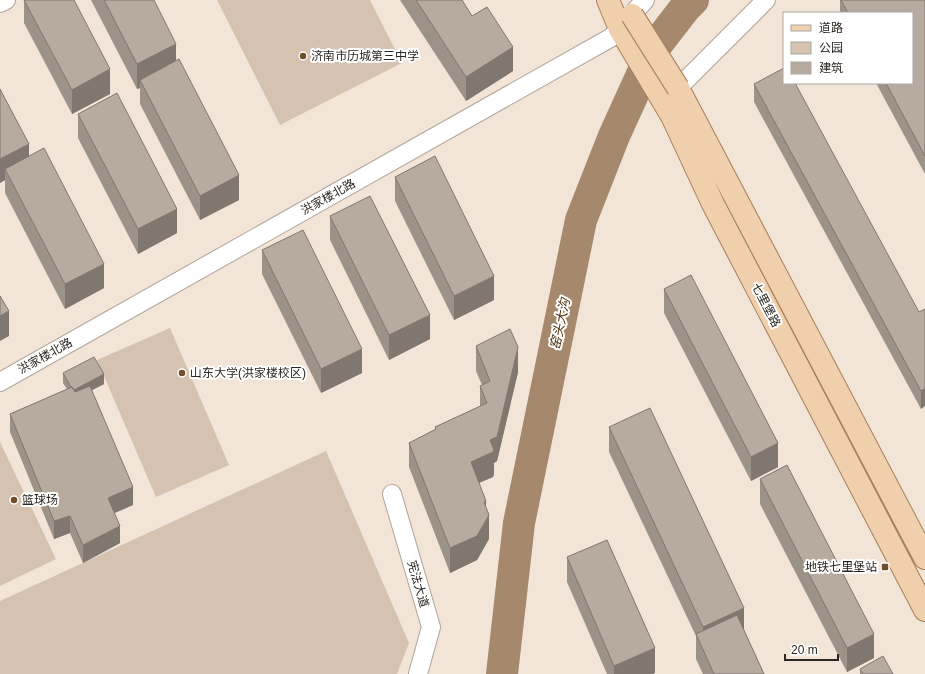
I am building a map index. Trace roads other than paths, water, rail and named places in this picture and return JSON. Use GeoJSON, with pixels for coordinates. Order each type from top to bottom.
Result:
{"type":"FeatureCollection","features":[{"type":"Feature","properties":{"kind":"main road","name":"七里堡路"},"geometry":{"type":"LineString","coordinates":[[608,0],[629,11],[670,94],[925,558]]}},
{"type":"Feature","properties":{"kind":"main road","name":"七里堡路"},"geometry":{"type":"LineString","coordinates":[[670,94],[672,116],[714,204],[925,610]]}},
{"type":"Feature","properties":{"kind":"street"},"geometry":{"type":"LineString","coordinates":[[0,3],[6,0]]}},
{"type":"Feature","properties":{"kind":"street"},"geometry":{"type":"LineString","coordinates":[[670,94],[766,0]]}},
{"type":"Feature","properties":{"kind":"street","name":"洪家楼北路"},"geometry":{"type":"LineString","coordinates":[[0,382],[612,37],[629,11]]}},
{"type":"Feature","properties":{"kind":"street","name":"宪法大道"},"geometry":{"type":"LineString","coordinates":[[392,494],[431,627],[418,674]]}},
{"type":"Feature","properties":{"kind":"waterway","name":"窑头大沟"},"geometry":{"type":"LineString","coordinates":[[502,674],[519,523],[581,220],[614,136],[654,48],[693,0]]}},
{"type":"Feature","properties":{"kind":"place","name":"济南市历城第三中学"},"geometry":{"type":"Point","coordinates":[303,56]}},
{"type":"Feature","properties":{"kind":"place","name":"山东大学(洪家楼校区)"},"geometry":{"type":"Point","coordinates":[182,373]}},
{"type":"Feature","properties":{"kind":"place","name":"篮球场"},"geometry":{"type":"Point","coordinates":[14,500]}},
{"type":"Feature","properties":{"kind":"place","name":"地铁七里堡站"},"geometry":{"type":"Point","coordinates":[885,567]}}]}
